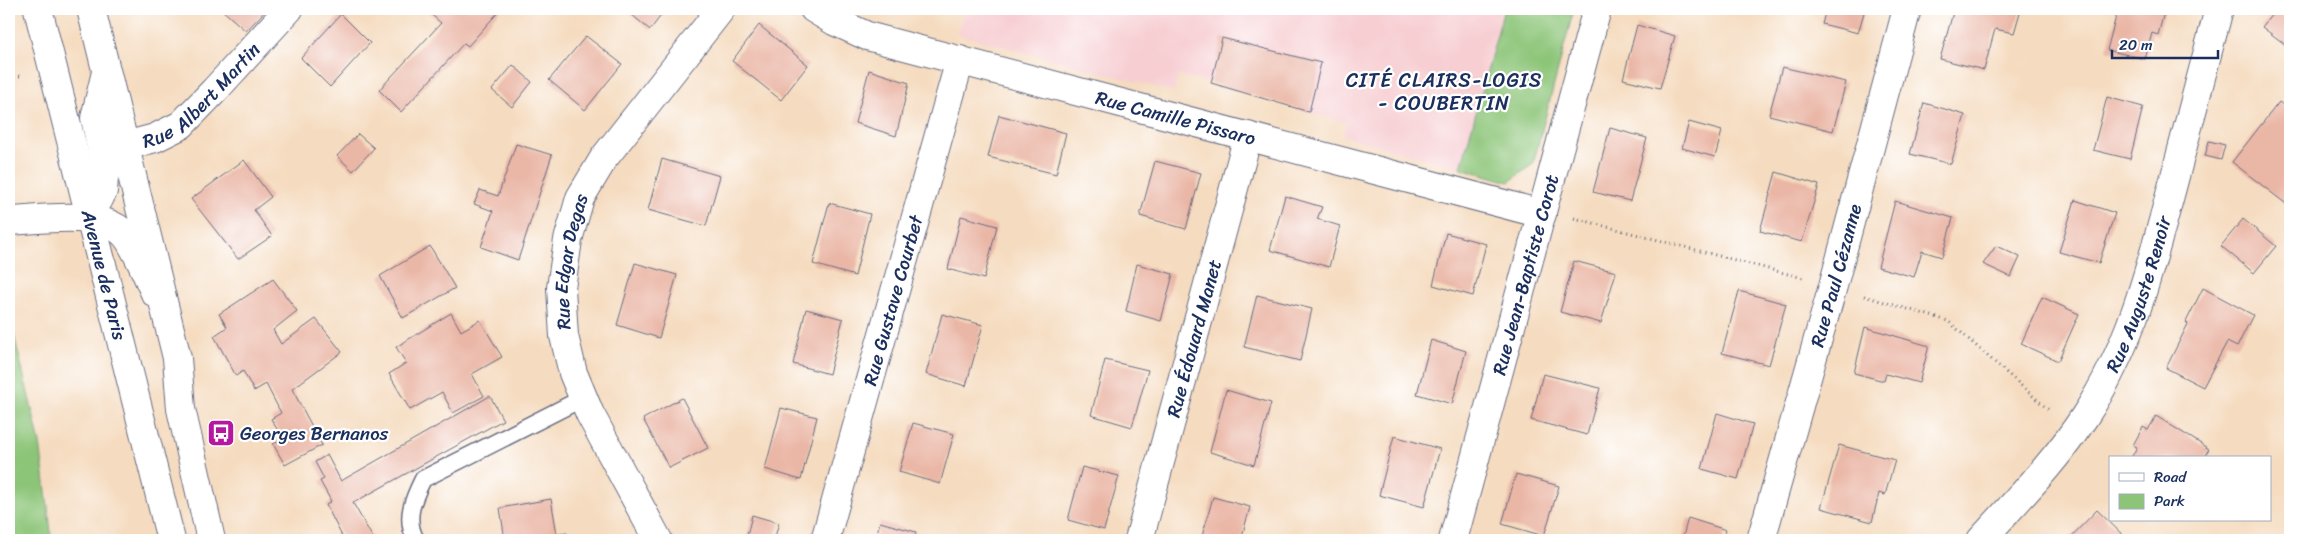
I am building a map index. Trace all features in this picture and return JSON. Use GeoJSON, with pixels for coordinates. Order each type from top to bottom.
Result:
{"type":"FeatureCollection","features":[{"type":"Feature","properties":{"kind":"street","name":"Avenue de Paris"},"geometry":{"type":"LineString","coordinates":[[38,9],[171,540]]}},
{"type":"Feature","properties":{"kind":"street"},"geometry":{"type":"LineString","coordinates":[[91,9],[177,358],[181,409],[211,540]]}},
{"type":"Feature","properties":{"kind":"street","name":"Rue Albert Martin"},"geometry":{"type":"LineString","coordinates":[[125,146],[156,138],[181,125],[288,9]]}},
{"type":"Feature","properties":{"kind":"street","name":"Rue Edgar Degas"},"geometry":{"type":"LineString","coordinates":[[658,540],[590,414],[573,373],[564,336],[561,288],[568,240],[580,198],[604,158],[721,9]]}},
{"type":"Feature","properties":{"kind":"street","name":"Rue Camille Pissaro"},"geometry":{"type":"LineString","coordinates":[[814,9],[834,21],[867,36],[1542,214]]}},
{"type":"Feature","properties":{"kind":"street","name":"Rue Jean-Baptiste Corot"},"geometry":{"type":"LineString","coordinates":[[1453,540],[1597,9]]}},
{"type":"Feature","properties":{"kind":"street","name":"Rue Paul Cézanne"},"geometry":{"type":"LineString","coordinates":[[1761,540],[1833,286],[1907,9]]}},
{"type":"Feature","properties":{"kind":"street","name":"Rue Auguste Renoir"},"geometry":{"type":"LineString","coordinates":[[1981,540],[2057,455],[2074,432],[2111,371],[2129,334],[2145,288],[2219,9]]}},
{"type":"Feature","properties":{"kind":"street","name":"Rue Gustave Courbet"},"geometry":{"type":"LineString","coordinates":[[825,540],[960,60]]}},
{"type":"Feature","properties":{"kind":"street"},"geometry":{"type":"LineString","coordinates":[[89,218],[103,191],[105,166],[96,118],[106,72]]}},
{"type":"Feature","properties":{"kind":"street","name":"Rue Édouard Manet"},"geometry":{"type":"LineString","coordinates":[[1139,540],[1248,136]]}},
{"type":"Feature","properties":{"kind":"street"},"geometry":{"type":"LineString","coordinates":[[9,221],[89,218],[112,224],[127,237],[166,314]]}},
{"type":"Feature","properties":{"kind":"lane"},"geometry":{"type":"LineString","coordinates":[[416,540],[410,531],[410,505],[423,479],[583,398]]}},
{"type":"Feature","properties":{"kind":"shaded area"},"geometry":{"type":"Polygon","coordinates":[[[965,9],[1574,9],[1533,164],[1509,182],[1343,136],[1346,123],[1211,83],[1178,75],[1174,92],[957,34],[965,9]]]}},
{"type":"Feature","properties":{"kind":"green space"},"geometry":{"type":"Polygon","coordinates":[[[1504,9],[1574,9],[1533,164],[1509,182],[1461,168],[1504,9]]]}},
{"type":"Feature","properties":{"kind":"green space"},"geometry":{"type":"Polygon","coordinates":[[[9,314],[40,443],[52,540],[9,540],[9,314]]]}},
{"type":"Feature","properties":{"kind":"building"},"geometry":{"type":"Polygon","coordinates":[[[221,9],[267,9],[246,31],[221,9]]]}},
{"type":"Feature","properties":{"kind":"building"},"geometry":{"type":"Polygon","coordinates":[[[425,9],[501,9],[468,46],[464,43],[401,112],[379,90],[441,23],[425,9]]]}},
{"type":"Feature","properties":{"kind":"building"},"geometry":{"type":"Polygon","coordinates":[[[625,9],[666,9],[650,30],[625,9]]]}},
{"type":"Feature","properties":{"kind":"building"},"geometry":{"type":"Polygon","coordinates":[[[1826,9],[1865,9],[1858,33],[1822,24],[1826,9]]]}},
{"type":"Feature","properties":{"kind":"building"},"geometry":{"type":"Polygon","coordinates":[[[1954,9],[2021,9],[2014,33],[1995,29],[1984,70],[1940,59],[1954,9]]]}},
{"type":"Feature","properties":{"kind":"building"},"geometry":{"type":"Polygon","coordinates":[[[2118,9],[2165,9],[2158,35],[2152,33],[2145,59],[2107,50],[2118,9]]]}},
{"type":"Feature","properties":{"kind":"building"},"geometry":{"type":"Polygon","coordinates":[[[2276,9],[2290,9],[2290,48],[2262,27],[2276,9]]]}},
{"type":"Feature","properties":{"kind":"building"},"geometry":{"type":"Polygon","coordinates":[[[341,14],[370,43],[330,87],[301,58],[341,14]]]}},
{"type":"Feature","properties":{"kind":"building"},"geometry":{"type":"Polygon","coordinates":[[[759,25],[808,65],[781,100],[732,61],[759,25]]]}},
{"type":"Feature","properties":{"kind":"building"},"geometry":{"type":"Polygon","coordinates":[[[1637,25],[1675,36],[1660,88],[1623,79],[1637,25]]]}},
{"type":"Feature","properties":{"kind":"building"},"geometry":{"type":"Polygon","coordinates":[[[586,36],[622,64],[585,110],[549,80],[586,36]]]}},
{"type":"Feature","properties":{"kind":"building"},"geometry":{"type":"Polygon","coordinates":[[[1222,38],[1321,63],[1309,112],[1211,83],[1222,38]]]}},
{"type":"Feature","properties":{"kind":"building"},"geometry":{"type":"Polygon","coordinates":[[[513,65],[532,82],[512,107],[492,90],[513,65]]]}},
{"type":"Feature","properties":{"kind":"building"},"geometry":{"type":"Polygon","coordinates":[[[1782,67],[1846,82],[1833,131],[1769,115],[1782,67]]]}},
{"type":"Feature","properties":{"kind":"building"},"geometry":{"type":"Polygon","coordinates":[[[869,70],[909,83],[896,136],[855,123],[869,70]]]}},
{"type":"Feature","properties":{"kind":"building"},"geometry":{"type":"Polygon","coordinates":[[[2107,97],[2143,107],[2130,159],[2093,150],[2107,97]]]}},
{"type":"Feature","properties":{"kind":"building"},"geometry":{"type":"Polygon","coordinates":[[[2279,102],[2290,110],[2290,207],[2232,162],[2279,102]]]}},
{"type":"Feature","properties":{"kind":"building"},"geometry":{"type":"Polygon","coordinates":[[[1924,103],[1965,115],[1951,164],[1910,154],[1924,103]]]}},
{"type":"Feature","properties":{"kind":"building"},"geometry":{"type":"Polygon","coordinates":[[[999,115],[1066,133],[1056,174],[988,157],[999,115]]]}},
{"type":"Feature","properties":{"kind":"building"},"geometry":{"type":"Polygon","coordinates":[[[1689,122],[1722,131],[1715,157],[1682,148],[1689,122]]]}},
{"type":"Feature","properties":{"kind":"building"},"geometry":{"type":"Polygon","coordinates":[[[1610,128],[1647,138],[1630,201],[1593,192],[1610,128]]]}},
{"type":"Feature","properties":{"kind":"building"},"geometry":{"type":"Polygon","coordinates":[[[358,134],[374,148],[353,171],[337,156],[358,134]]]}},
{"type":"Feature","properties":{"kind":"building"},"geometry":{"type":"Polygon","coordinates":[[[2209,141],[2225,145],[2221,160],[2205,156],[2209,141]]]}},
{"type":"Feature","properties":{"kind":"building"},"geometry":{"type":"Polygon","coordinates":[[[516,144],[552,155],[518,260],[481,247],[493,211],[474,204],[480,190],[498,196],[516,144]]]}},
{"type":"Feature","properties":{"kind":"building"},"geometry":{"type":"Polygon","coordinates":[[[662,159],[720,176],[706,226],[648,210],[662,159]]]}},
{"type":"Feature","properties":{"kind":"building"},"geometry":{"type":"Polygon","coordinates":[[[244,160],[271,197],[254,210],[272,236],[238,259],[191,199],[244,160]]]}},
{"type":"Feature","properties":{"kind":"building"},"geometry":{"type":"Polygon","coordinates":[[[1155,161],[1201,173],[1186,229],[1140,216],[1155,161]]]}},
{"type":"Feature","properties":{"kind":"building"},"geometry":{"type":"Polygon","coordinates":[[[1776,172],[1819,185],[1802,242],[1760,231],[1776,172]]]}},
{"type":"Feature","properties":{"kind":"building"},"geometry":{"type":"Polygon","coordinates":[[[1285,196],[1322,207],[1317,219],[1340,226],[1329,267],[1270,250],[1285,196]]]}},
{"type":"Feature","properties":{"kind":"building"},"geometry":{"type":"Polygon","coordinates":[[[2075,200],[2115,213],[2099,263],[2059,252],[2075,200]]]}},
{"type":"Feature","properties":{"kind":"building"},"geometry":{"type":"Polygon","coordinates":[[[1895,201],[1953,218],[1942,257],[1922,251],[1914,277],[1878,267],[1895,201]]]}},
{"type":"Feature","properties":{"kind":"building"},"geometry":{"type":"Polygon","coordinates":[[[829,203],[870,214],[855,276],[813,264],[829,203]]]}},
{"type":"Feature","properties":{"kind":"building"},"geometry":{"type":"Polygon","coordinates":[[[961,216],[997,226],[984,279],[948,269],[961,216]]]}},
{"type":"Feature","properties":{"kind":"building"},"geometry":{"type":"Polygon","coordinates":[[[2243,219],[2276,246],[2254,273],[2221,246],[2243,219]]]}},
{"type":"Feature","properties":{"kind":"building"},"geometry":{"type":"Polygon","coordinates":[[[1446,233],[1486,244],[1473,296],[1433,285],[1446,233]]]}},
{"type":"Feature","properties":{"kind":"building"},"geometry":{"type":"Polygon","coordinates":[[[430,246],[455,288],[403,318],[380,276],[430,246]]]}},
{"type":"Feature","properties":{"kind":"building"},"geometry":{"type":"Polygon","coordinates":[[[1996,246],[2020,257],[2011,277],[1983,264],[1996,246]]]}},
{"type":"Feature","properties":{"kind":"building"},"geometry":{"type":"Polygon","coordinates":[[[1574,261],[1616,272],[1601,323],[1560,312],[1574,261]]]}},
{"type":"Feature","properties":{"kind":"building"},"geometry":{"type":"Polygon","coordinates":[[[635,263],[677,275],[659,338],[617,325],[635,263]]]}},
{"type":"Feature","properties":{"kind":"building"},"geometry":{"type":"Polygon","coordinates":[[[1137,264],[1173,274],[1161,321],[1126,311],[1137,264]]]}},
{"type":"Feature","properties":{"kind":"building"},"geometry":{"type":"Polygon","coordinates":[[[273,279],[297,311],[273,330],[281,344],[316,319],[342,352],[292,389],[322,445],[285,465],[273,444],[283,439],[271,419],[281,413],[266,384],[254,391],[243,371],[236,376],[214,336],[227,327],[219,314],[273,279]]]}},
{"type":"Feature","properties":{"kind":"building"},"geometry":{"type":"Polygon","coordinates":[[[2203,288],[2253,315],[2237,347],[2227,342],[2203,387],[2166,368],[2203,288]]]}},
{"type":"Feature","properties":{"kind":"building"},"geometry":{"type":"Polygon","coordinates":[[[1739,291],[1786,304],[1769,365],[1722,353],[1739,291]]]}},
{"type":"Feature","properties":{"kind":"building"},"geometry":{"type":"Polygon","coordinates":[[[1257,295],[1312,309],[1300,361],[1244,347],[1257,295]]]}},
{"type":"Feature","properties":{"kind":"building"},"geometry":{"type":"Polygon","coordinates":[[[2042,297],[2079,314],[2058,361],[2021,344],[2042,297]]]}},
{"type":"Feature","properties":{"kind":"building"},"geometry":{"type":"Polygon","coordinates":[[[806,309],[843,319],[829,374],[793,364],[806,309]]]}},
{"type":"Feature","properties":{"kind":"building"},"geometry":{"type":"Polygon","coordinates":[[[451,313],[461,331],[480,320],[502,357],[472,374],[484,396],[453,413],[442,392],[410,410],[389,374],[406,363],[396,347],[451,313]]]}},
{"type":"Feature","properties":{"kind":"building"},"geometry":{"type":"Polygon","coordinates":[[[942,314],[983,325],[966,386],[926,374],[942,314]]]}},
{"type":"Feature","properties":{"kind":"building"},"geometry":{"type":"Polygon","coordinates":[[[1865,327],[1929,346],[1919,383],[1886,374],[1884,381],[1854,373],[1865,327]]]}},
{"type":"Feature","properties":{"kind":"building"},"geometry":{"type":"Polygon","coordinates":[[[1431,340],[1466,351],[1452,404],[1417,394],[1431,340]]]}},
{"type":"Feature","properties":{"kind":"building"},"geometry":{"type":"Polygon","coordinates":[[[1105,360],[1148,370],[1132,427],[1091,415],[1105,360]]]}},
{"type":"Feature","properties":{"kind":"building"},"geometry":{"type":"Polygon","coordinates":[[[1543,374],[1600,388],[1587,435],[1531,420],[1543,374]]]}},
{"type":"Feature","properties":{"kind":"building"},"geometry":{"type":"Polygon","coordinates":[[[1226,390],[1271,403],[1254,465],[1210,452],[1226,390]]]}},
{"type":"Feature","properties":{"kind":"building"},"geometry":{"type":"Polygon","coordinates":[[[490,396],[503,420],[353,503],[374,540],[344,540],[326,505],[331,501],[320,481],[324,479],[315,462],[327,455],[341,481],[490,396]]]}},
{"type":"Feature","properties":{"kind":"building"},"geometry":{"type":"Polygon","coordinates":[[[682,398],[708,448],[669,468],[643,419],[682,398]]]}},
{"type":"Feature","properties":{"kind":"building"},"geometry":{"type":"Polygon","coordinates":[[[781,408],[817,417],[801,480],[765,469],[781,408]]]}},
{"type":"Feature","properties":{"kind":"building"},"geometry":{"type":"Polygon","coordinates":[[[1717,413],[1753,424],[1738,479],[1702,469],[1717,413]]]}},
{"type":"Feature","properties":{"kind":"building"},"geometry":{"type":"Polygon","coordinates":[[[2156,416],[2209,449],[2204,456],[2132,456],[2137,447],[2133,445],[2143,427],[2148,430],[2156,416]]]}},
{"type":"Feature","properties":{"kind":"building"},"geometry":{"type":"Polygon","coordinates":[[[913,423],[954,434],[940,484],[899,472],[913,423]]]}},
{"type":"Feature","properties":{"kind":"building"},"geometry":{"type":"Polygon","coordinates":[[[1394,436],[1440,449],[1424,507],[1379,495],[1394,436]]]}},
{"type":"Feature","properties":{"kind":"building"},"geometry":{"type":"Polygon","coordinates":[[[1839,445],[1895,460],[1885,495],[1879,493],[1872,522],[1821,508],[1839,445]]]}},
{"type":"Feature","properties":{"kind":"building"},"geometry":{"type":"Polygon","coordinates":[[[1082,467],[1119,476],[1104,530],[1068,520],[1082,467]]]}},
{"type":"Feature","properties":{"kind":"building"},"geometry":{"type":"Polygon","coordinates":[[[1516,474],[1559,486],[1544,536],[1502,524],[1516,474]]]}},
{"type":"Feature","properties":{"kind":"building"},"geometry":{"type":"Polygon","coordinates":[[[1213,497],[1250,507],[1241,540],[1201,540],[1213,497]]]}},
{"type":"Feature","properties":{"kind":"building"},"geometry":{"type":"Polygon","coordinates":[[[551,499],[557,534],[567,533],[568,540],[505,540],[500,508],[551,499]]]}},
{"type":"Feature","properties":{"kind":"building"},"geometry":{"type":"Polygon","coordinates":[[[2097,510],[2128,540],[2068,540],[2097,510]]]}},
{"type":"Feature","properties":{"kind":"building"},"geometry":{"type":"Polygon","coordinates":[[[752,515],[779,523],[774,540],[746,540],[752,515]]]}},
{"type":"Feature","properties":{"kind":"building"},"geometry":{"type":"Polygon","coordinates":[[[1688,518],[1726,530],[1723,540],[1682,540],[1688,518]]]}},
{"type":"Feature","properties":{"kind":"building"},"geometry":{"type":"Polygon","coordinates":[[[880,522],[916,532],[914,540],[875,540],[880,522]]]}},
{"type":"Feature","properties":{"kind":"place","name":"Georges Bernanos"},"geometry":{"type":"Point","coordinates":[221,433]}},
{"type":"Feature","properties":{"kind":"district","name":"CITÉ CLAIRS-LOGIS - COUBERTIN"},"geometry":{"type":"Point","coordinates":[1444,92]}}]}
